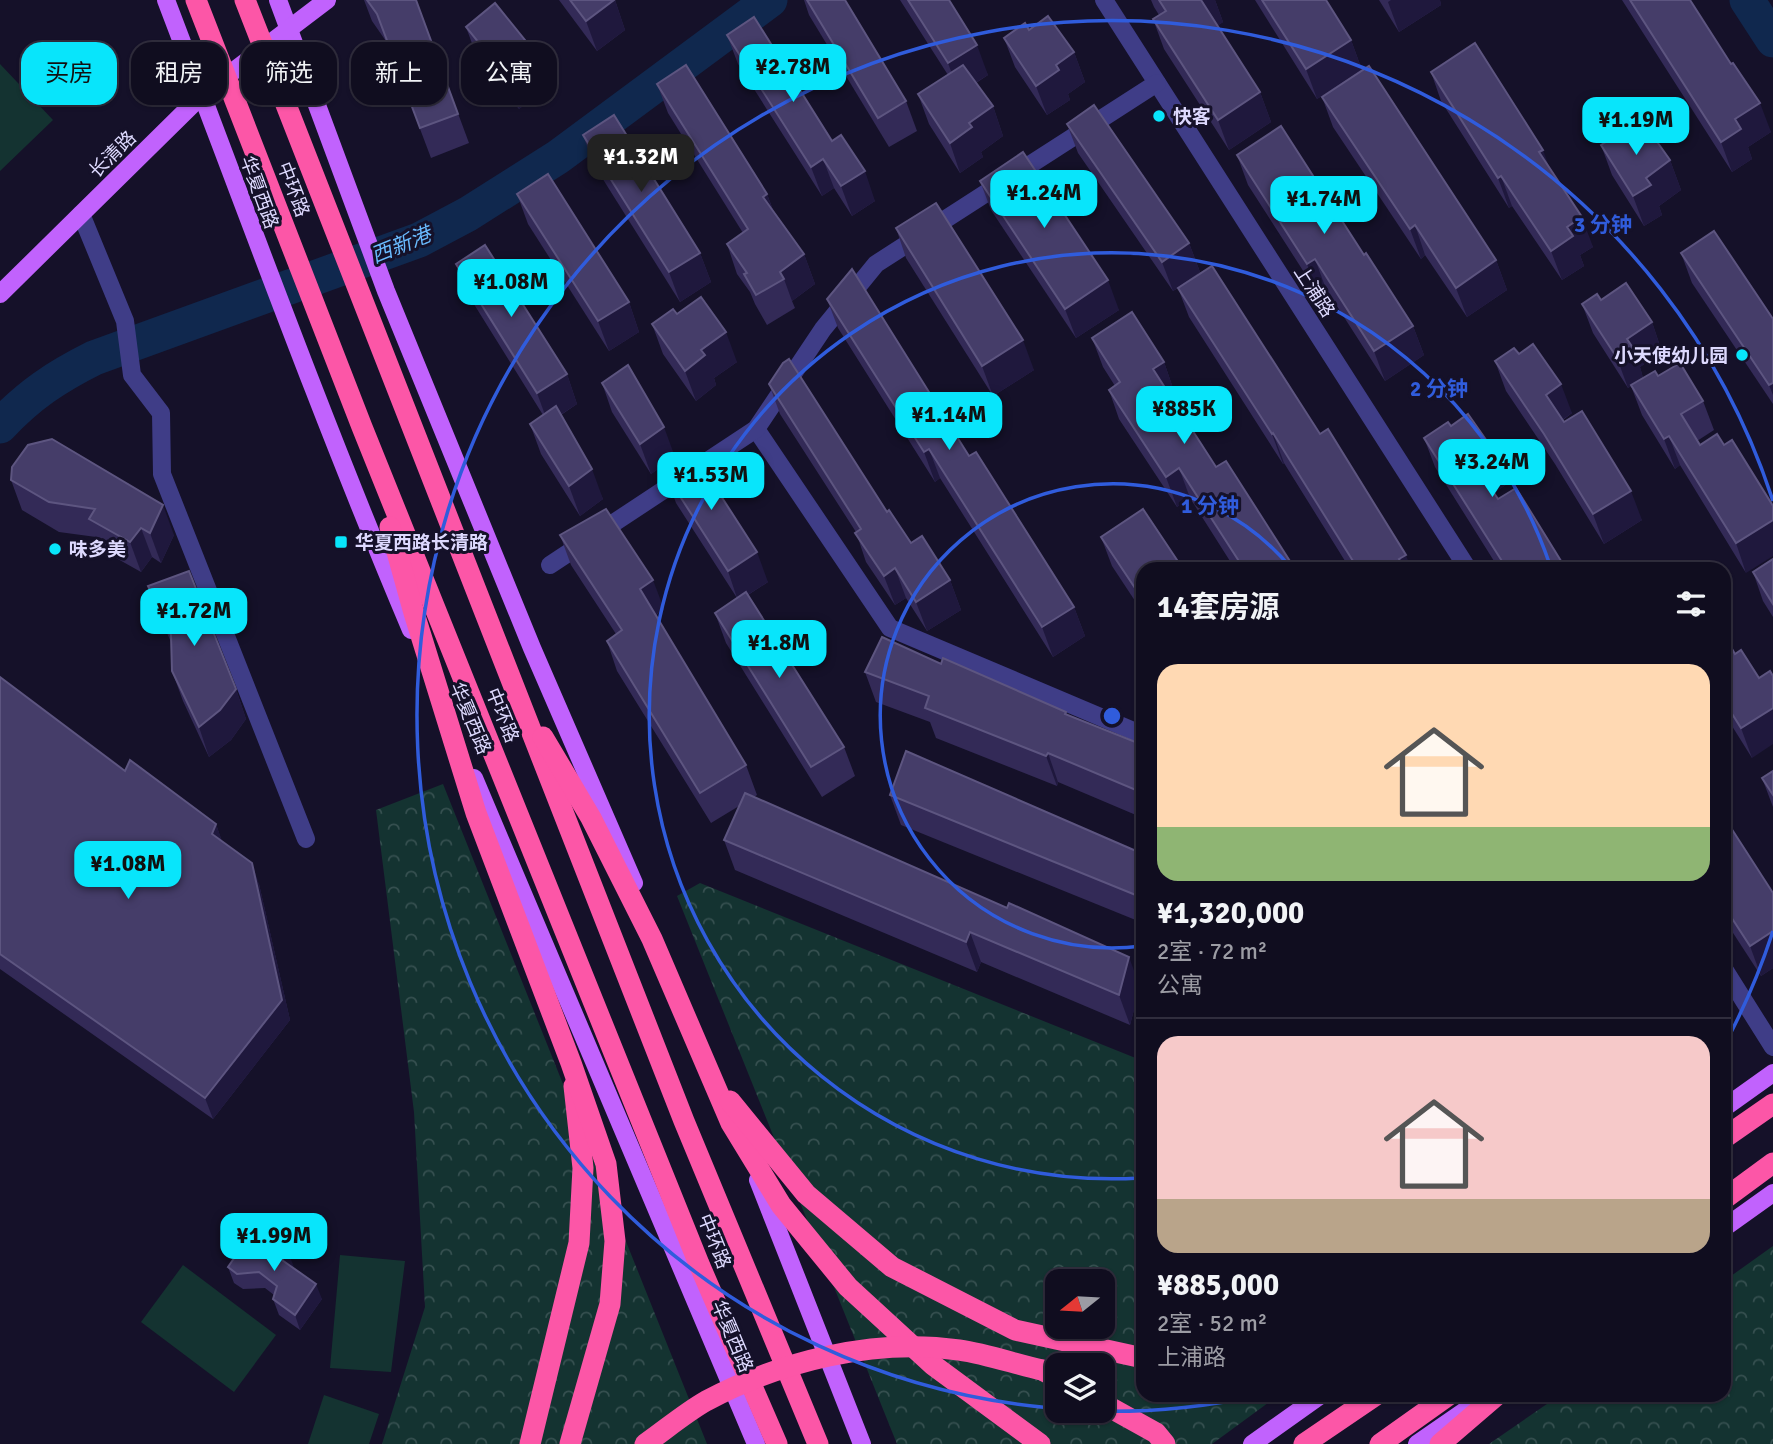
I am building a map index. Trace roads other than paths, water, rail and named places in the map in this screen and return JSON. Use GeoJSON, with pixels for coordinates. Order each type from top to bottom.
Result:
{"type":"FeatureCollection","features":[{"type":"Feature","properties":{"kind":"highway","name":"中环路"},"geometry":{"type":"LineString","coordinates":[[196,0],[362,427],[699,1264],[777,1444]]}},
{"type":"Feature","properties":{"kind":"highway","name":"中环路"},"geometry":{"type":"LineString","coordinates":[[245,0],[684,1121],[818,1444]]}},
{"type":"Feature","properties":{"kind":"highway"},"geometry":{"type":"LineString","coordinates":[[362,427],[414,613],[476,813],[571,1063],[606,1164],[614,1241],[610,1304],[570,1444]]}},
{"type":"Feature","properties":{"kind":"highway"},"geometry":{"type":"LineString","coordinates":[[512,685],[591,818],[652,939],[731,1124],[781,1205],[848,1287],[933,1365],[1040,1444]]}},
{"type":"Feature","properties":{"kind":"highway"},"geometry":{"type":"LineString","coordinates":[[530,1444],[579,1243],[583,1168],[571,1063]]}},
{"type":"Feature","properties":{"kind":"highway"},"geometry":{"type":"LineString","coordinates":[[713,1081],[806,1194],[892,1267],[1014,1330],[1136,1356]]}},
{"type":"Feature","properties":{"kind":"highway"},"geometry":{"type":"LineString","coordinates":[[1731,1133],[1773,1104]]}},
{"type":"Feature","properties":{"kind":"highway"},"geometry":{"type":"LineString","coordinates":[[1731,1194],[1773,1163]]}},
{"type":"Feature","properties":{"kind":"highway"},"geometry":{"type":"LineString","coordinates":[[645,1444],[705,1402],[766,1373],[842,1353],[900,1347],[959,1350],[1045,1372]]}},
{"type":"Feature","properties":{"kind":"highway"},"geometry":{"type":"LineString","coordinates":[[1304,1444],[1366,1402]]}},
{"type":"Feature","properties":{"kind":"highway"},"geometry":{"type":"LineString","coordinates":[[1381,1444],[1439,1402]]}},
{"type":"Feature","properties":{"kind":"highway"},"geometry":{"type":"LineString","coordinates":[[1440,1444],[1489,1402]]}},
{"type":"Feature","properties":{"kind":"highway"},"geometry":{"type":"LineString","coordinates":[[1115,1411],[1156,1433],[1165,1444]]}},
{"type":"Feature","properties":{"kind":"main road","name":"华夏西路"},"geometry":{"type":"LineString","coordinates":[[166,0],[182,42]]}},
{"type":"Feature","properties":{"kind":"main road"},"geometry":{"type":"LineString","coordinates":[[278,0],[386,291],[532,648],[708,1055],[862,1444]]}},
{"type":"Feature","properties":{"kind":"main road","name":"长清路"},"geometry":{"type":"LineString","coordinates":[[227,76],[327,0]]}},
{"type":"Feature","properties":{"kind":"main road","name":"长清路"},"geometry":{"type":"LineString","coordinates":[[0,294],[192,105]]}},
{"type":"Feature","properties":{"kind":"main road","name":"华夏西路"},"geometry":{"type":"LineString","coordinates":[[206,105],[288,327],[368,528],[756,1444]]}},
{"type":"Feature","properties":{"kind":"main road"},"geometry":{"type":"LineString","coordinates":[[1731,1103],[1773,1073]]}},
{"type":"Feature","properties":{"kind":"main road"},"geometry":{"type":"LineString","coordinates":[[1731,1223],[1773,1193]]}},
{"type":"Feature","properties":{"kind":"main road"},"geometry":{"type":"LineString","coordinates":[[1252,1444],[1311,1402]]}},
{"type":"Feature","properties":{"kind":"main road"},"geometry":{"type":"LineString","coordinates":[[1417,1444],[1477,1402]]}},
{"type":"Feature","properties":{"kind":"street","name":"上浦路"},"geometry":{"type":"LineString","coordinates":[[1104,0],[1464,562]]}},
{"type":"Feature","properties":{"kind":"street"},"geometry":{"type":"LineString","coordinates":[[550,565],[755,429],[823,329],[876,264],[1157,83]]}},
{"type":"Feature","properties":{"kind":"street"},"geometry":{"type":"LineString","coordinates":[[81,214],[125,321],[132,375],[161,413],[163,474],[306,839]]}},
{"type":"Feature","properties":{"kind":"street"},"geometry":{"type":"LineString","coordinates":[[755,429],[890,628],[1136,732]]}},
{"type":"Feature","properties":{"kind":"street"},"geometry":{"type":"LineString","coordinates":[[1731,980],[1773,1047]]}},
{"type":"Feature","properties":{"kind":"waterway","name":"西新港"},"geometry":{"type":"LineString","coordinates":[[0,426],[44,388],[94,358],[419,240],[468,214],[558,157],[770,0]]}},
{"type":"Feature","properties":{"kind":"waterway"},"geometry":{"type":"LineString","coordinates":[[1747,0],[1773,40]]}},
{"type":"Feature","properties":{"kind":"place","name":"快客"},"geometry":{"type":"Point","coordinates":[1159,116]}},
{"type":"Feature","properties":{"kind":"place","name":"小天使幼儿园"},"geometry":{"type":"Point","coordinates":[1742,355]}},
{"type":"Feature","properties":{"kind":"place","name":"华夏西路长清路"},"geometry":{"type":"Point","coordinates":[341,542]}},
{"type":"Feature","properties":{"kind":"place","name":"味多美"},"geometry":{"type":"Point","coordinates":[55,549]}}]}
